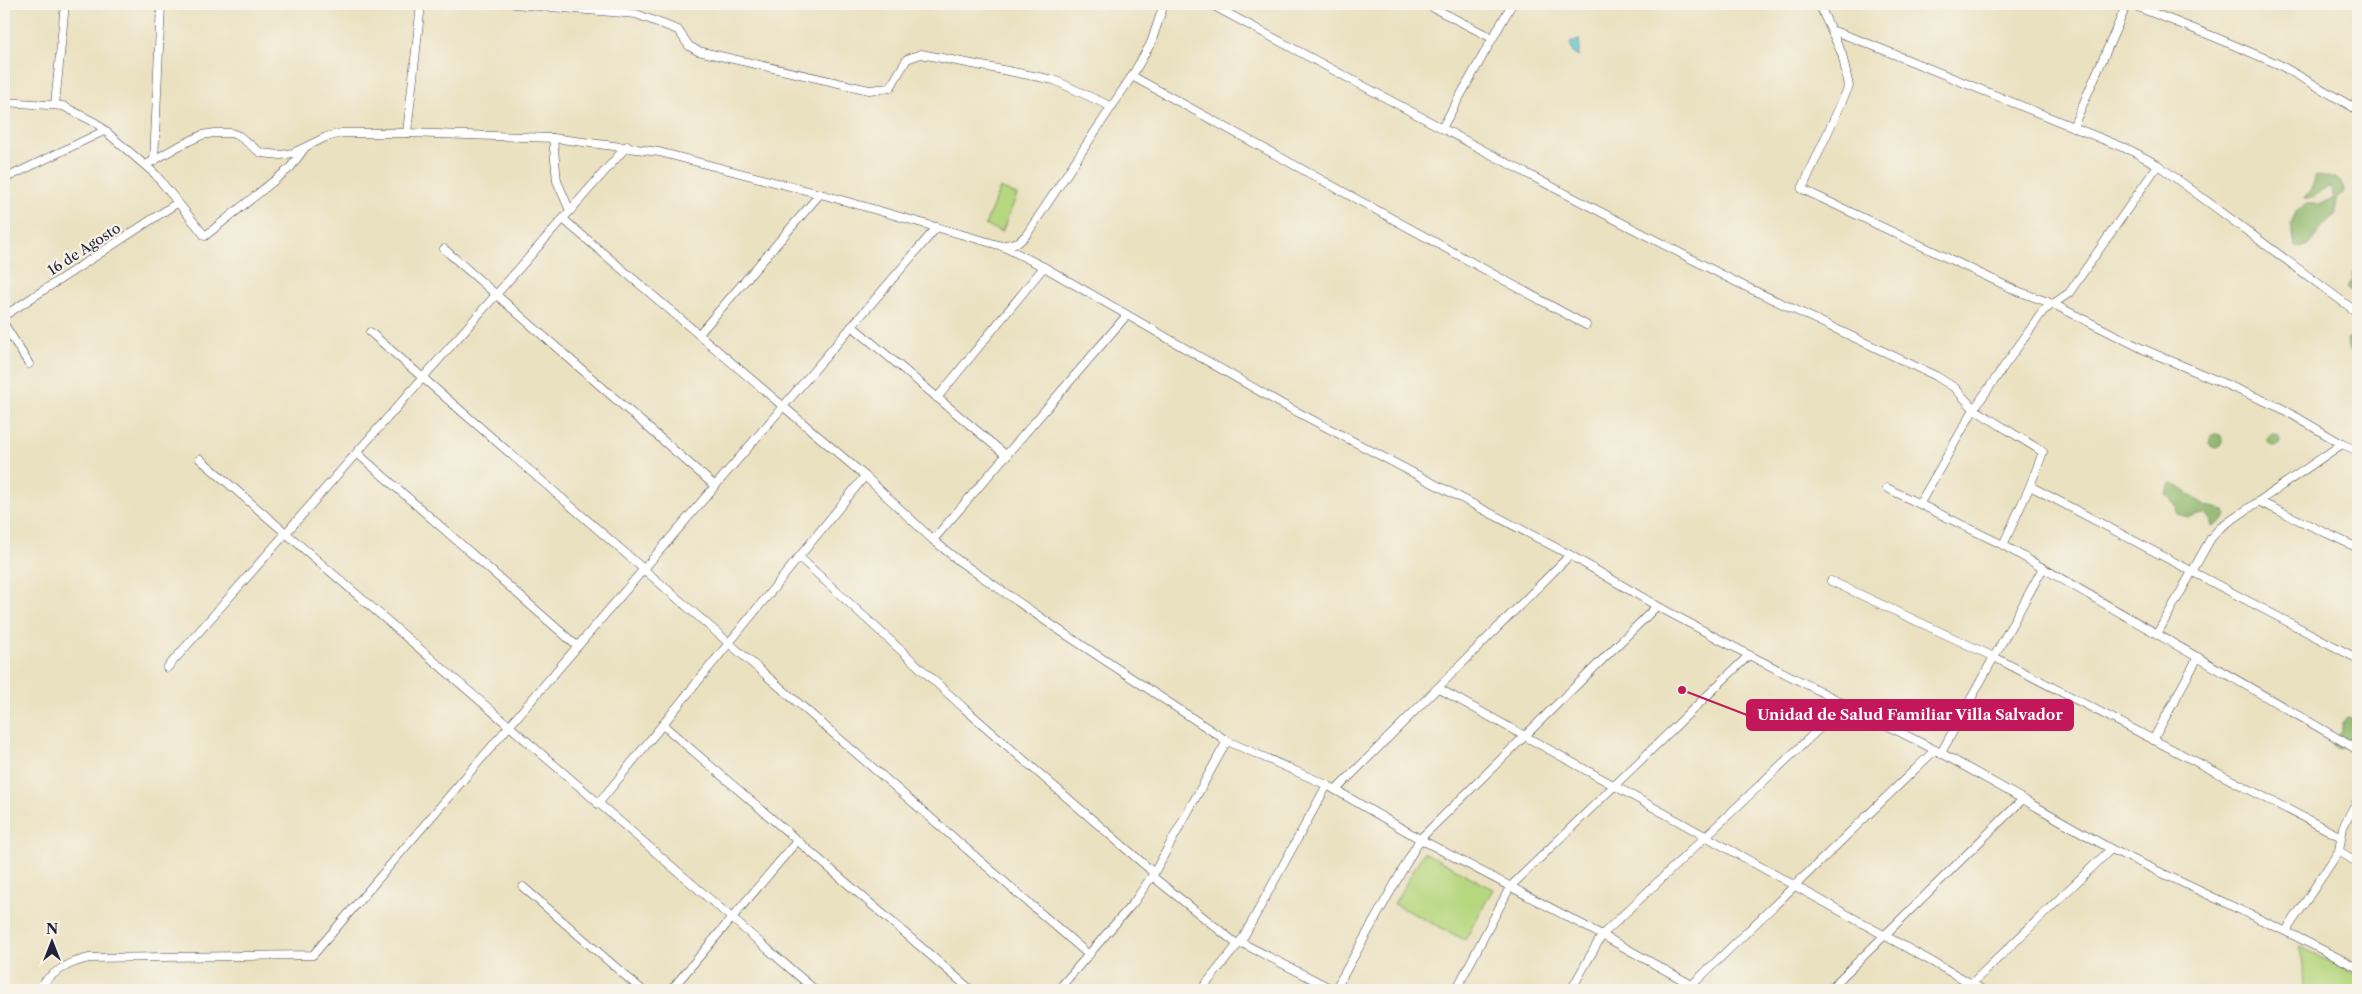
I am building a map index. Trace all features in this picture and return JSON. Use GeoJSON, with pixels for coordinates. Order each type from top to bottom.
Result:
{"type":"FeatureCollection","features":[{"type":"Feature","properties":{"kind":"street"},"geometry":{"type":"LineString","coordinates":[[55,105],[66,4]]}},
{"type":"Feature","properties":{"kind":"street"},"geometry":{"type":"LineString","coordinates":[[150,163],[160,4]]}},
{"type":"Feature","properties":{"kind":"street"},"geometry":{"type":"LineString","coordinates":[[407,133],[421,4]]}},
{"type":"Feature","properties":{"kind":"street"},"geometry":{"type":"LineString","coordinates":[[514,4],[636,14],[678,30],[689,46],[698,52],[869,90],[890,88],[907,59],[921,54],[1054,80],[1112,107]]}},
{"type":"Feature","properties":{"kind":"street"},"geometry":{"type":"LineString","coordinates":[[1002,246],[1019,242],[1027,234],[1132,76],[1151,43],[1164,4]]}},
{"type":"Feature","properties":{"kind":"street"},"geometry":{"type":"LineString","coordinates":[[1210,4],[1740,284],[1936,376],[1955,388],[1974,409],[2043,452],[2030,486],[2002,545]]}},
{"type":"Feature","properties":{"kind":"street"},"geometry":{"type":"LineString","coordinates":[[1426,4],[1492,38]]}},
{"type":"Feature","properties":{"kind":"street"},"geometry":{"type":"LineString","coordinates":[[1442,128],[1512,4]]}},
{"type":"Feature","properties":{"kind":"street"},"geometry":{"type":"LineString","coordinates":[[1819,4],[1842,54],[1849,86],[1802,189],[2015,290],[2053,304],[2143,349],[2281,408],[2342,444],[2358,451]]}},
{"type":"Feature","properties":{"kind":"street"},"geometry":{"type":"LineString","coordinates":[[2073,127],[2128,4],[2278,64],[2356,108],[2358,98]]}},
{"type":"Feature","properties":{"kind":"street"},"geometry":{"type":"LineString","coordinates":[[1831,30],[2132,151],[2158,165],[2358,313]]}},
{"type":"Feature","properties":{"kind":"street"},"geometry":{"type":"LineString","coordinates":[[1132,76],[1586,325]]}},
{"type":"Feature","properties":{"kind":"street"},"geometry":{"type":"LineString","coordinates":[[4,102],[55,105],[72,109],[96,123],[104,131],[150,163],[202,235],[208,236],[290,168],[304,148]]}},
{"type":"Feature","properties":{"kind":"street"},"geometry":{"type":"LineString","coordinates":[[4,179],[104,131]]}},
{"type":"Feature","properties":{"kind":"street"},"geometry":{"type":"LineString","coordinates":[[150,163],[202,135],[214,133],[231,133],[239,136],[261,153],[273,155],[292,153],[326,137],[342,133],[407,133],[553,138],[627,146],[659,152],[820,194],[1002,246],[1044,267],[1280,403],[1570,555],[1657,606],[1749,656],[1938,752],[2111,849],[2286,931],[2358,968]]}},
{"type":"Feature","properties":{"kind":"street"},"geometry":{"type":"LineString","coordinates":[[553,138],[557,181],[570,211]]}},
{"type":"Feature","properties":{"kind":"street"},"geometry":{"type":"LineString","coordinates":[[167,668],[627,146]]}},
{"type":"Feature","properties":{"kind":"street"},"geometry":{"type":"LineString","coordinates":[[1920,503],[1974,409],[2038,318],[2069,293],[2158,165]]}},
{"type":"Feature","properties":{"kind":"street"},"geometry":{"type":"LineString","coordinates":[[699,334],[820,194]]}},
{"type":"Feature","properties":{"kind":"street","name":"16 de Agosto"},"geometry":{"type":"LineString","coordinates":[[4,316],[178,203]]}},
{"type":"Feature","properties":{"kind":"street"},"geometry":{"type":"LineString","coordinates":[[564,219],[865,476],[958,561],[1056,628],[1227,741],[1327,785],[1420,840],[1602,935],[1690,988],[1702,990]]}},
{"type":"Feature","properties":{"kind":"street"},"geometry":{"type":"LineString","coordinates":[[36,990],[51,974],[66,965],[89,958],[313,955],[937,227]]}},
{"type":"Feature","properties":{"kind":"street"},"geometry":{"type":"LineString","coordinates":[[444,249],[715,486]]}},
{"type":"Feature","properties":{"kind":"street"},"geometry":{"type":"LineString","coordinates":[[937,398],[1044,267]]}},
{"type":"Feature","properties":{"kind":"street"},"geometry":{"type":"LineString","coordinates":[[933,540],[1127,315]]}},
{"type":"Feature","properties":{"kind":"street"},"geometry":{"type":"LineString","coordinates":[[4,324],[29,364]]}},
{"type":"Feature","properties":{"kind":"street"},"geometry":{"type":"LineString","coordinates":[[852,326],[1007,456]]}},
{"type":"Feature","properties":{"kind":"street"},"geometry":{"type":"LineString","coordinates":[[370,332],[1089,955]]}},
{"type":"Feature","properties":{"kind":"street"},"geometry":{"type":"LineString","coordinates":[[2157,634],[2211,538],[2220,528],[2342,444]]}},
{"type":"Feature","properties":{"kind":"street"},"geometry":{"type":"LineString","coordinates":[[357,453],[578,646]]}},
{"type":"Feature","properties":{"kind":"street"},"geometry":{"type":"LineString","coordinates":[[200,459],[815,990]]}},
{"type":"Feature","properties":{"kind":"street"},"geometry":{"type":"LineString","coordinates":[[598,804],[865,476]]}},
{"type":"Feature","properties":{"kind":"street"},"geometry":{"type":"LineString","coordinates":[[2030,486],[2358,659]]}},
{"type":"Feature","properties":{"kind":"street"},"geometry":{"type":"LineString","coordinates":[[1886,488],[1920,503],[2002,545],[2358,750]]}},
{"type":"Feature","properties":{"kind":"street"},"geometry":{"type":"LineString","coordinates":[[2260,502],[2358,548]]}},
{"type":"Feature","properties":{"kind":"street"},"geometry":{"type":"LineString","coordinates":[[1336,790],[1570,555]]}},
{"type":"Feature","properties":{"kind":"street"},"geometry":{"type":"LineString","coordinates":[[799,557],[965,709],[1153,874],[1239,943],[1335,990],[1420,840],[1657,606]]}},
{"type":"Feature","properties":{"kind":"street"},"geometry":{"type":"LineString","coordinates":[[1690,988],[1796,885],[1938,752],[1994,658],[2043,568]]}},
{"type":"Feature","properties":{"kind":"street"},"geometry":{"type":"LineString","coordinates":[[1831,581],[1994,658],[2341,837]]}},
{"type":"Feature","properties":{"kind":"street"},"geometry":{"type":"LineString","coordinates":[[1456,990],[1510,887],[1749,656]]}},
{"type":"Feature","properties":{"kind":"street"},"geometry":{"type":"LineString","coordinates":[[2153,740],[2198,657]]}},
{"type":"Feature","properties":{"kind":"street"},"geometry":{"type":"LineString","coordinates":[[1438,688],[1983,990]]}},
{"type":"Feature","properties":{"kind":"street"},"geometry":{"type":"LineString","coordinates":[[1571,990],[1602,935],[1844,705]]}},
{"type":"Feature","properties":{"kind":"street"},"geometry":{"type":"LineString","coordinates":[[663,725],[970,990]]}},
{"type":"Feature","properties":{"kind":"street"},"geometry":{"type":"LineString","coordinates":[[1058,990],[1134,902],[1153,874],[1227,741]]}},
{"type":"Feature","properties":{"kind":"street"},"geometry":{"type":"LineString","coordinates":[[1201,990],[1239,943],[1327,785]]}},
{"type":"Feature","properties":{"kind":"street"},"geometry":{"type":"LineString","coordinates":[[2286,931],[2338,851],[2346,818],[2358,799]]}},
{"type":"Feature","properties":{"kind":"street"},"geometry":{"type":"LineString","coordinates":[[1829,990],[2022,800]]}},
{"type":"Feature","properties":{"kind":"street"},"geometry":{"type":"LineString","coordinates":[[671,990],[797,840]]}},
{"type":"Feature","properties":{"kind":"street"},"geometry":{"type":"LineString","coordinates":[[1965,990],[2111,849]]}},
{"type":"Feature","properties":{"kind":"street"},"geometry":{"type":"LineString","coordinates":[[2338,851],[2358,863]]}},
{"type":"Feature","properties":{"kind":"street"},"geometry":{"type":"LineString","coordinates":[[523,887],[642,990]]}},
{"type":"Feature","properties":{"kind":"green space"},"geometry":{"type":"Polygon","coordinates":[[[2316,175],[2335,178],[2341,183],[2344,192],[2336,200],[2336,215],[2323,226],[2313,241],[2306,246],[2295,246],[2291,224],[2297,210],[2307,204],[2319,204],[2334,198],[2331,188],[2311,198],[2304,199],[2313,185],[2316,175]]]}},
{"type":"Feature","properties":{"kind":"green space"},"geometry":{"type":"Polygon","coordinates":[[[1000,188],[1017,195],[1002,232],[985,225],[1000,188]]]}},
{"type":"Feature","properties":{"kind":"green space"},"geometry":{"type":"Polygon","coordinates":[[[2358,273],[2357,292],[2350,290],[2348,287],[2353,279],[2352,274],[2358,273]]]}},
{"type":"Feature","properties":{"kind":"green space"},"geometry":{"type":"Polygon","coordinates":[[[2358,332],[2358,351],[2352,352],[2348,349],[2347,338],[2358,332]]]}},
{"type":"Feature","properties":{"kind":"green space"},"geometry":{"type":"Polygon","coordinates":[[[2213,434],[2219,434],[2223,441],[2219,448],[2213,448],[2209,444],[2209,438],[2213,434]]]}},
{"type":"Feature","properties":{"kind":"green space"},"geometry":{"type":"Polygon","coordinates":[[[2276,434],[2279,435],[2279,445],[2272,446],[2269,445],[2268,438],[2269,435],[2276,434]]]}},
{"type":"Feature","properties":{"kind":"green space"},"geometry":{"type":"Polygon","coordinates":[[[2173,483],[2206,506],[2225,510],[2226,515],[2223,521],[2213,526],[2211,519],[2205,514],[2188,517],[2177,514],[2176,505],[2165,494],[2170,484],[2173,483]]]}},
{"type":"Feature","properties":{"kind":"green space"},"geometry":{"type":"Polygon","coordinates":[[[2347,717],[2358,720],[2358,741],[2350,741],[2338,749],[2332,744],[2335,737],[2342,731],[2342,724],[2347,717]]]}},
{"type":"Feature","properties":{"kind":"green space"},"geometry":{"type":"Polygon","coordinates":[[[1424,852],[1493,889],[1465,940],[1394,904],[1424,852]]]}},
{"type":"Feature","properties":{"kind":"green space"},"geometry":{"type":"Polygon","coordinates":[[[2299,946],[2358,975],[2358,990],[2304,990],[2303,963],[2299,946]]]}},
{"type":"Feature","properties":{"kind":"water"},"geometry":{"type":"Polygon","coordinates":[[[1579,39],[1580,49],[1578,56],[1573,53],[1570,42],[1579,39]]]}},
{"type":"Feature","properties":{"kind":"place","name":"Unidad de Salud Familiar Villa Salvador"},"geometry":{"type":"Point","coordinates":[1682,690]}}]}
